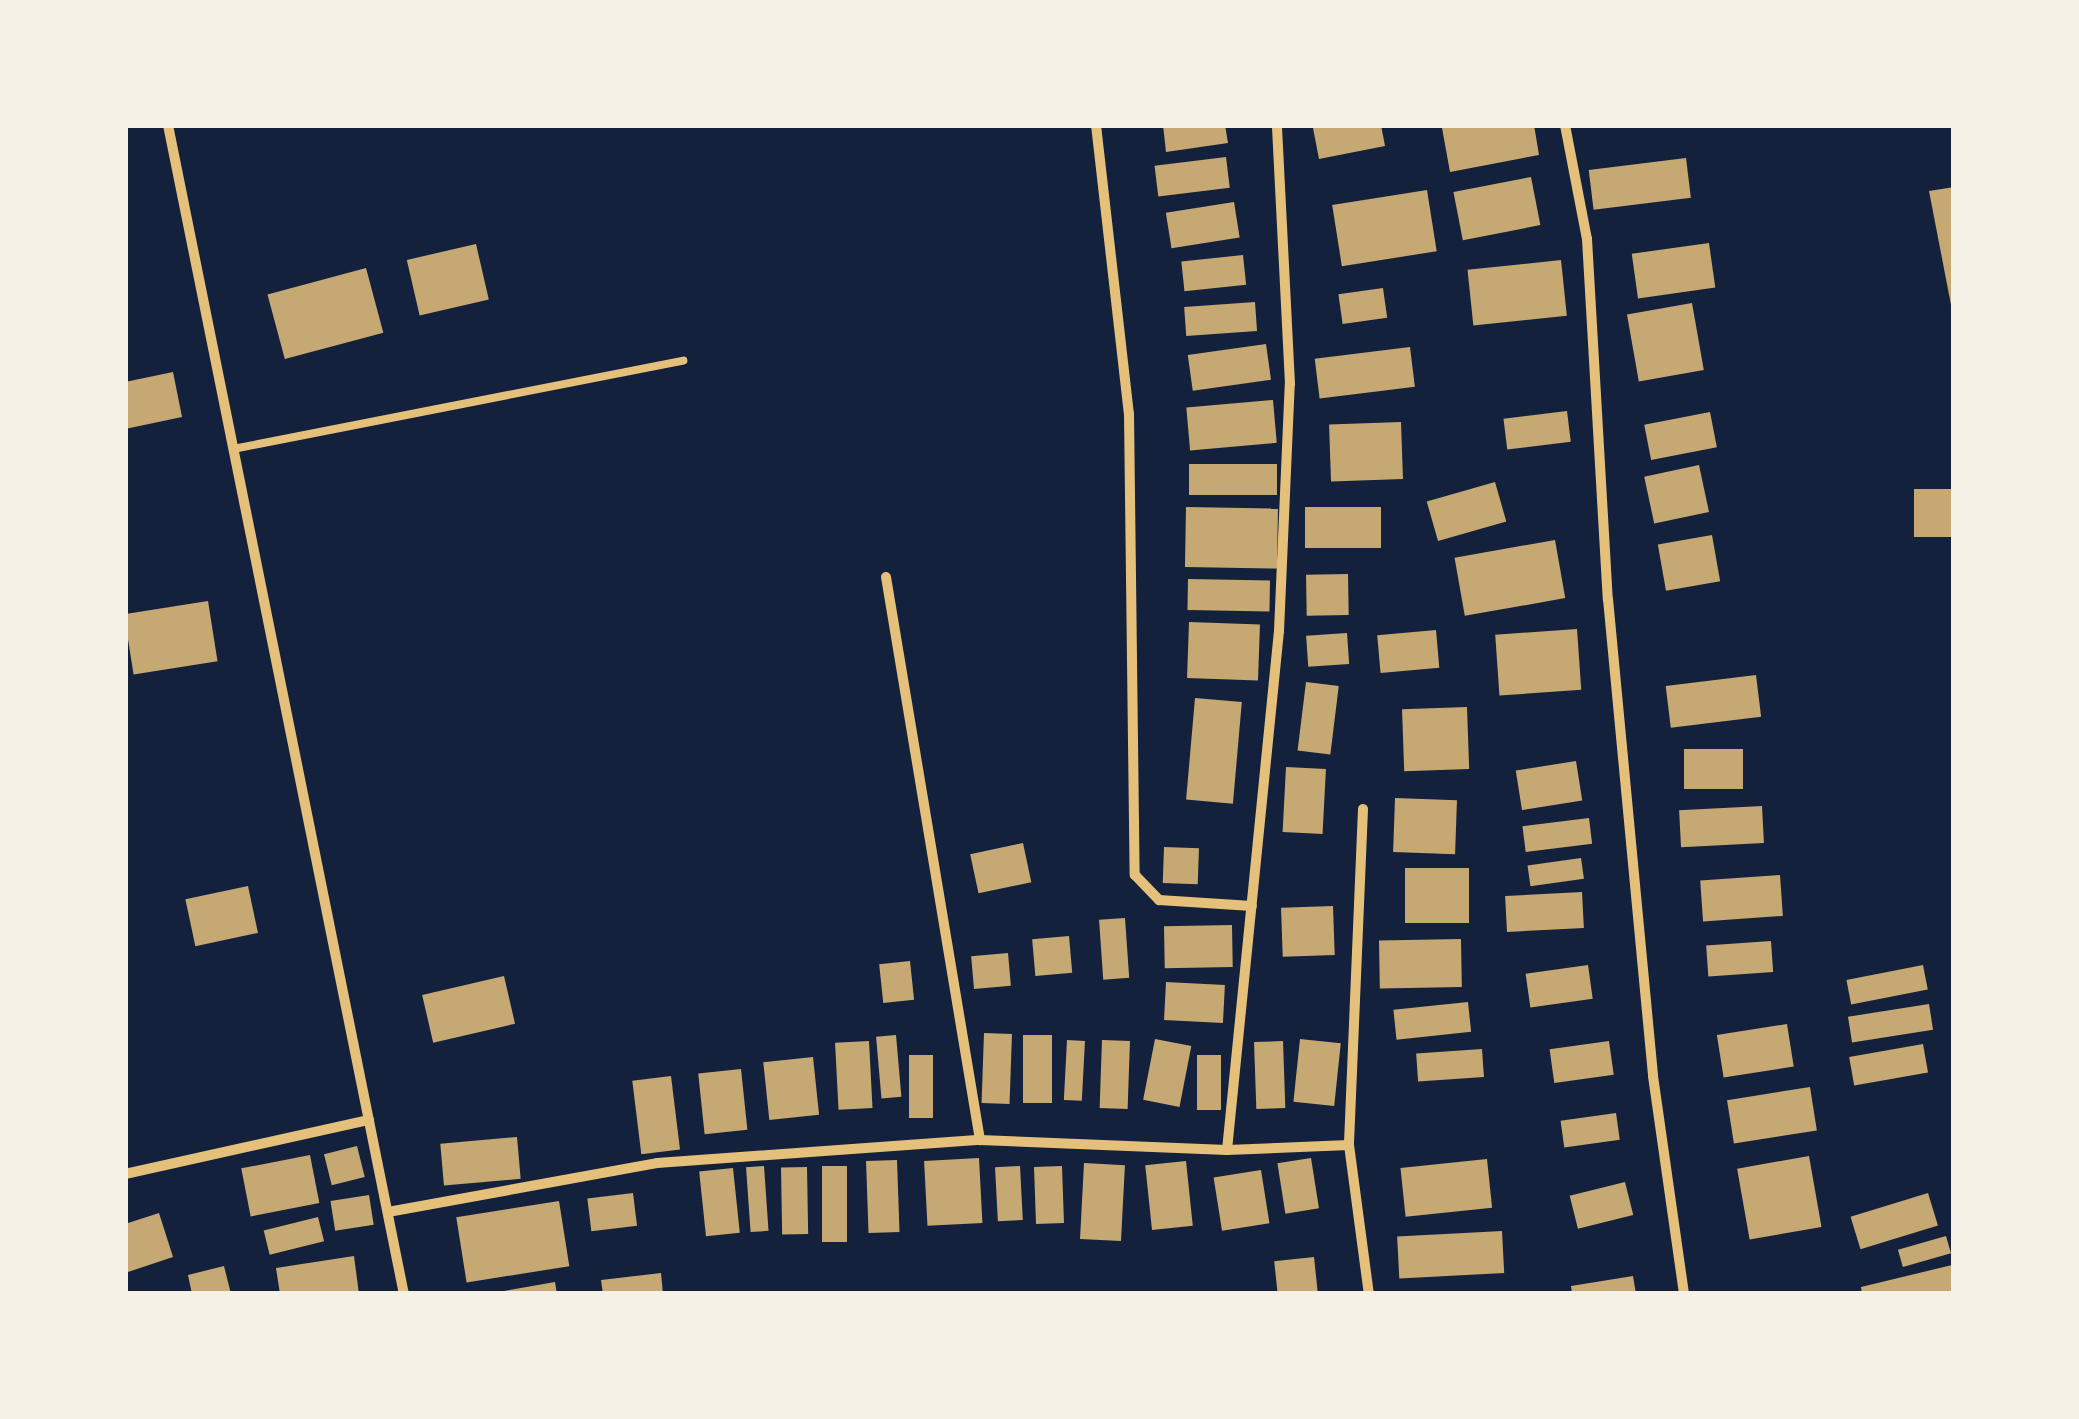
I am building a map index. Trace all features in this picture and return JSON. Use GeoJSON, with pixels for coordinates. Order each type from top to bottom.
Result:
{"type":"FeatureCollection","features":[{"type":"Feature","properties":{"kind":"street"},"geometry":{"type":"LineString","coordinates":[[168,125],[404,1294]]}},
{"type":"Feature","properties":{"kind":"street"},"geometry":{"type":"LineString","coordinates":[[1096,125],[1129,414],[1135,875],[1159,900],[1252,906]]}},
{"type":"Feature","properties":{"kind":"street"},"geometry":{"type":"LineString","coordinates":[[1227,1150],[1279,631],[1290,384],[1277,125]]}},
{"type":"Feature","properties":{"kind":"street"},"geometry":{"type":"LineString","coordinates":[[1565,125],[1587,239],[1610,619],[1652,1076],[1684,1294]]}},
{"type":"Feature","properties":{"kind":"street"},"geometry":{"type":"LineString","coordinates":[[886,577],[980,1140]]}},
{"type":"Feature","properties":{"kind":"street"},"geometry":{"type":"LineString","coordinates":[[1363,809],[1349,1145],[1369,1294]]}},
{"type":"Feature","properties":{"kind":"street"},"geometry":{"type":"LineString","coordinates":[[125,1174],[369,1120]]}},
{"type":"Feature","properties":{"kind":"street"},"geometry":{"type":"LineString","coordinates":[[388,1212],[657,1163],[980,1140],[1227,1150],[1349,1145]]}},
{"type":"Feature","properties":{"kind":"lane"},"geometry":{"type":"LineString","coordinates":[[233,449],[683,361]]}},
{"type":"Feature","properties":{"kind":"building"},"geometry":{"type":"Polygon","coordinates":[[[1163,125],[1225,125],[1228,143],[1166,152],[1163,125]]]}},
{"type":"Feature","properties":{"kind":"building"},"geometry":{"type":"Polygon","coordinates":[[[1381,125],[1385,146],[1319,159],[1313,128],[1381,125]]]}},
{"type":"Feature","properties":{"kind":"building"},"geometry":{"type":"Polygon","coordinates":[[[1534,125],[1539,155],[1450,172],[1442,128],[1534,125]]]}},
{"type":"Feature","properties":{"kind":"building"},"geometry":{"type":"Polygon","coordinates":[[[1226,157],[1230,188],[1158,197],[1155,166],[1226,157]]]}},
{"type":"Feature","properties":{"kind":"building"},"geometry":{"type":"Polygon","coordinates":[[[1686,158],[1691,198],[1594,210],[1589,170],[1686,158]]]}},
{"type":"Feature","properties":{"kind":"building"},"geometry":{"type":"Polygon","coordinates":[[[1531,177],[1540,225],[1463,240],[1453,192],[1531,177]]]}},
{"type":"Feature","properties":{"kind":"building"},"geometry":{"type":"Polygon","coordinates":[[[1954,187],[1954,310],[1952,310],[1929,191],[1954,187]]]}},
{"type":"Feature","properties":{"kind":"building"},"geometry":{"type":"Polygon","coordinates":[[[1427,190],[1437,251],[1342,266],[1332,205],[1427,190]]]}},
{"type":"Feature","properties":{"kind":"building"},"geometry":{"type":"Polygon","coordinates":[[[1234,202],[1240,238],[1171,248],[1166,213],[1234,202]]]}},
{"type":"Feature","properties":{"kind":"building"},"geometry":{"type":"Polygon","coordinates":[[[1709,243],[1715,288],[1638,298],[1632,254],[1709,243]]]}},
{"type":"Feature","properties":{"kind":"building"},"geometry":{"type":"Polygon","coordinates":[[[476,244],[489,300],[420,316],[407,260],[476,244]]]}},
{"type":"Feature","properties":{"kind":"building"},"geometry":{"type":"Polygon","coordinates":[[[1243,255],[1246,285],[1184,291],[1181,261],[1243,255]]]}},
{"type":"Feature","properties":{"kind":"building"},"geometry":{"type":"Polygon","coordinates":[[[1561,260],[1567,316],[1473,326],[1468,270],[1561,260]]]}},
{"type":"Feature","properties":{"kind":"building"},"geometry":{"type":"Polygon","coordinates":[[[366,268],[383,333],[285,359],[267,294],[366,268]]]}},
{"type":"Feature","properties":{"kind":"building"},"geometry":{"type":"Polygon","coordinates":[[[1383,288],[1387,318],[1343,324],[1338,294],[1383,288]]]}},
{"type":"Feature","properties":{"kind":"building"},"geometry":{"type":"Polygon","coordinates":[[[1255,302],[1257,331],[1186,336],[1184,307],[1255,302]]]}},
{"type":"Feature","properties":{"kind":"building"},"geometry":{"type":"Polygon","coordinates":[[[1692,303],[1704,370],[1639,381],[1627,314],[1692,303]]]}},
{"type":"Feature","properties":{"kind":"building"},"geometry":{"type":"Polygon","coordinates":[[[1266,344],[1271,380],[1193,391],[1188,355],[1266,344]]]}},
{"type":"Feature","properties":{"kind":"building"},"geometry":{"type":"Polygon","coordinates":[[[1410,347],[1415,387],[1320,398],[1315,359],[1410,347]]]}},
{"type":"Feature","properties":{"kind":"building"},"geometry":{"type":"Polygon","coordinates":[[[173,372],[182,417],[125,429],[125,382],[173,372]]]}},
{"type":"Feature","properties":{"kind":"building"},"geometry":{"type":"Polygon","coordinates":[[[1273,400],[1277,443],[1190,450],[1186,408],[1273,400]]]}},
{"type":"Feature","properties":{"kind":"building"},"geometry":{"type":"Polygon","coordinates":[[[1567,411],[1571,442],[1507,450],[1503,419],[1567,411]]]}},
{"type":"Feature","properties":{"kind":"building"},"geometry":{"type":"Polygon","coordinates":[[[1710,412],[1717,447],[1651,460],[1644,425],[1710,412]]]}},
{"type":"Feature","properties":{"kind":"building"},"geometry":{"type":"Polygon","coordinates":[[[1401,422],[1403,479],[1331,481],[1329,425],[1401,422]]]}},
{"type":"Feature","properties":{"kind":"building"},"geometry":{"type":"Polygon","coordinates":[[[1189,464],[1277,464],[1277,495],[1189,495],[1189,464]]]}},
{"type":"Feature","properties":{"kind":"building"},"geometry":{"type":"Polygon","coordinates":[[[1699,465],[1709,512],[1654,524],[1644,477],[1699,465]]]}},
{"type":"Feature","properties":{"kind":"building"},"geometry":{"type":"Polygon","coordinates":[[[1495,482],[1506,521],[1438,541],[1427,502],[1495,482]]]}},
{"type":"Feature","properties":{"kind":"building"},"geometry":{"type":"Polygon","coordinates":[[[1914,489],[1954,489],[1954,537],[1914,537],[1914,489]]]}},
{"type":"Feature","properties":{"kind":"building"},"geometry":{"type":"Polygon","coordinates":[[[1186,507],[1278,509],[1277,569],[1185,567],[1186,507]]]}},
{"type":"Feature","properties":{"kind":"building"},"geometry":{"type":"Polygon","coordinates":[[[1305,507],[1381,507],[1381,548],[1305,548],[1305,507]]]}},
{"type":"Feature","properties":{"kind":"building"},"geometry":{"type":"Polygon","coordinates":[[[1712,535],[1720,581],[1666,591],[1658,545],[1712,535]]]}},
{"type":"Feature","properties":{"kind":"building"},"geometry":{"type":"Polygon","coordinates":[[[1555,540],[1565,598],[1465,616],[1455,558],[1555,540]]]}},
{"type":"Feature","properties":{"kind":"building"},"geometry":{"type":"Polygon","coordinates":[[[1348,574],[1349,615],[1307,616],[1306,575],[1348,574]]]}},
{"type":"Feature","properties":{"kind":"building"},"geometry":{"type":"Polygon","coordinates":[[[1188,579],[1270,580],[1269,611],[1187,610],[1188,579]]]}},
{"type":"Feature","properties":{"kind":"building"},"geometry":{"type":"Polygon","coordinates":[[[208,601],[218,661],[134,675],[125,614],[208,601]]]}},
{"type":"Feature","properties":{"kind":"building"},"geometry":{"type":"Polygon","coordinates":[[[1189,622],[1260,624],[1258,680],[1187,678],[1189,622]]]}},
{"type":"Feature","properties":{"kind":"building"},"geometry":{"type":"Polygon","coordinates":[[[1577,629],[1581,690],[1499,696],[1495,635],[1577,629]]]}},
{"type":"Feature","properties":{"kind":"building"},"geometry":{"type":"Polygon","coordinates":[[[1436,630],[1439,668],[1381,673],[1377,635],[1436,630]]]}},
{"type":"Feature","properties":{"kind":"building"},"geometry":{"type":"Polygon","coordinates":[[[1347,633],[1349,664],[1308,667],[1306,636],[1347,633]]]}},
{"type":"Feature","properties":{"kind":"building"},"geometry":{"type":"Polygon","coordinates":[[[1756,675],[1761,717],[1671,728],[1666,686],[1756,675]]]}},
{"type":"Feature","properties":{"kind":"building"},"geometry":{"type":"Polygon","coordinates":[[[1306,682],[1339,686],[1330,755],[1298,750],[1306,682]]]}},
{"type":"Feature","properties":{"kind":"building"},"geometry":{"type":"Polygon","coordinates":[[[1195,698],[1242,702],[1233,804],[1186,800],[1195,698]]]}},
{"type":"Feature","properties":{"kind":"building"},"geometry":{"type":"Polygon","coordinates":[[[1467,707],[1469,769],[1404,771],[1402,709],[1467,707]]]}},
{"type":"Feature","properties":{"kind":"building"},"geometry":{"type":"Polygon","coordinates":[[[1684,749],[1743,749],[1743,789],[1684,789],[1684,749]]]}},
{"type":"Feature","properties":{"kind":"building"},"geometry":{"type":"Polygon","coordinates":[[[1576,761],[1582,801],[1522,810],[1516,771],[1576,761]]]}},
{"type":"Feature","properties":{"kind":"building"},"geometry":{"type":"Polygon","coordinates":[[[1286,767],[1326,769],[1323,834],[1283,832],[1286,767]]]}},
{"type":"Feature","properties":{"kind":"building"},"geometry":{"type":"Polygon","coordinates":[[[1395,798],[1457,800],[1455,854],[1393,852],[1395,798]]]}},
{"type":"Feature","properties":{"kind":"building"},"geometry":{"type":"Polygon","coordinates":[[[1762,806],[1764,843],[1681,847],[1679,810],[1762,806]]]}},
{"type":"Feature","properties":{"kind":"building"},"geometry":{"type":"Polygon","coordinates":[[[1589,818],[1592,844],[1526,852],[1522,826],[1589,818]]]}},
{"type":"Feature","properties":{"kind":"building"},"geometry":{"type":"Polygon","coordinates":[[[1023,843],[1031,882],[978,893],[970,854],[1023,843]]]}},
{"type":"Feature","properties":{"kind":"building"},"geometry":{"type":"Polygon","coordinates":[[[1164,847],[1199,848],[1198,884],[1163,883],[1164,847]]]}},
{"type":"Feature","properties":{"kind":"building"},"geometry":{"type":"Polygon","coordinates":[[[1581,858],[1584,879],[1530,886],[1528,866],[1581,858]]]}},
{"type":"Feature","properties":{"kind":"building"},"geometry":{"type":"Polygon","coordinates":[[[1405,868],[1469,868],[1469,923],[1405,923],[1405,868]]]}},
{"type":"Feature","properties":{"kind":"building"},"geometry":{"type":"Polygon","coordinates":[[[1780,875],[1783,916],[1703,921],[1700,881],[1780,875]]]}},
{"type":"Feature","properties":{"kind":"building"},"geometry":{"type":"Polygon","coordinates":[[[248,886],[258,933],[195,946],[185,899],[248,886]]]}},
{"type":"Feature","properties":{"kind":"building"},"geometry":{"type":"Polygon","coordinates":[[[1582,892],[1584,928],[1507,932],[1505,896],[1582,892]]]}},
{"type":"Feature","properties":{"kind":"building"},"geometry":{"type":"Polygon","coordinates":[[[1333,906],[1335,955],[1283,957],[1281,908],[1333,906]]]}},
{"type":"Feature","properties":{"kind":"building"},"geometry":{"type":"Polygon","coordinates":[[[1125,918],[1129,978],[1103,980],[1099,920],[1125,918]]]}},
{"type":"Feature","properties":{"kind":"building"},"geometry":{"type":"Polygon","coordinates":[[[1232,925],[1233,967],[1165,968],[1164,926],[1232,925]]]}},
{"type":"Feature","properties":{"kind":"building"},"geometry":{"type":"Polygon","coordinates":[[[1069,936],[1072,973],[1035,976],[1032,939],[1069,936]]]}},
{"type":"Feature","properties":{"kind":"building"},"geometry":{"type":"Polygon","coordinates":[[[1461,939],[1462,987],[1380,988],[1379,940],[1461,939]]]}},
{"type":"Feature","properties":{"kind":"building"},"geometry":{"type":"Polygon","coordinates":[[[1771,941],[1773,972],[1708,976],[1706,946],[1771,941]]]}},
{"type":"Feature","properties":{"kind":"building"},"geometry":{"type":"Polygon","coordinates":[[[1008,953],[1011,986],[974,989],[971,956],[1008,953]]]}},
{"type":"Feature","properties":{"kind":"building"},"geometry":{"type":"Polygon","coordinates":[[[910,961],[914,1000],[883,1003],[879,964],[910,961]]]}},
{"type":"Feature","properties":{"kind":"building"},"geometry":{"type":"Polygon","coordinates":[[[1588,965],[1593,999],[1530,1007],[1526,974],[1588,965]]]}},
{"type":"Feature","properties":{"kind":"building"},"geometry":{"type":"Polygon","coordinates":[[[1923,965],[1928,990],[1851,1004],[1846,980],[1923,965]]]}},
{"type":"Feature","properties":{"kind":"building"},"geometry":{"type":"Polygon","coordinates":[[[504,976],[515,1024],[433,1043],[422,995],[504,976]]]}},
{"type":"Feature","properties":{"kind":"building"},"geometry":{"type":"Polygon","coordinates":[[[1166,982],[1225,985],[1223,1023],[1164,1020],[1166,982]]]}},
{"type":"Feature","properties":{"kind":"building"},"geometry":{"type":"Polygon","coordinates":[[[1468,1002],[1471,1032],[1397,1040],[1393,1010],[1468,1002]]]}},
{"type":"Feature","properties":{"kind":"building"},"geometry":{"type":"Polygon","coordinates":[[[1929,1004],[1933,1030],[1852,1043],[1848,1017],[1929,1004]]]}},
{"type":"Feature","properties":{"kind":"building"},"geometry":{"type":"Polygon","coordinates":[[[1787,1024],[1794,1066],[1724,1078],[1717,1035],[1787,1024]]]}},
{"type":"Feature","properties":{"kind":"building"},"geometry":{"type":"Polygon","coordinates":[[[984,1033],[1012,1034],[1010,1104],[982,1103],[984,1033]]]}},
{"type":"Feature","properties":{"kind":"building"},"geometry":{"type":"Polygon","coordinates":[[[896,1035],[901,1097],[881,1099],[876,1037],[896,1035]]]}},
{"type":"Feature","properties":{"kind":"building"},"geometry":{"type":"Polygon","coordinates":[[[1023,1035],[1052,1035],[1052,1103],[1023,1103],[1023,1035]]]}},
{"type":"Feature","properties":{"kind":"building"},"geometry":{"type":"Polygon","coordinates":[[[1155,1039],[1191,1046],[1179,1107],[1143,1100],[1155,1039]]]}},
{"type":"Feature","properties":{"kind":"building"},"geometry":{"type":"Polygon","coordinates":[[[1300,1039],[1341,1043],[1334,1106],[1293,1102],[1300,1039]]]}},
{"type":"Feature","properties":{"kind":"building"},"geometry":{"type":"Polygon","coordinates":[[[1067,1040],[1085,1041],[1082,1101],[1064,1100],[1067,1040]]]}},
{"type":"Feature","properties":{"kind":"building"},"geometry":{"type":"Polygon","coordinates":[[[1102,1040],[1130,1041],[1128,1109],[1100,1108],[1102,1040]]]}},
{"type":"Feature","properties":{"kind":"building"},"geometry":{"type":"Polygon","coordinates":[[[869,1041],[873,1108],[839,1110],[835,1043],[869,1041]]]}},
{"type":"Feature","properties":{"kind":"building"},"geometry":{"type":"Polygon","coordinates":[[[1283,1041],[1285,1108],[1256,1109],[1254,1042],[1283,1041]]]}},
{"type":"Feature","properties":{"kind":"building"},"geometry":{"type":"Polygon","coordinates":[[[1609,1041],[1614,1075],[1554,1083],[1550,1049],[1609,1041]]]}},
{"type":"Feature","properties":{"kind":"building"},"geometry":{"type":"Polygon","coordinates":[[[1923,1044],[1928,1073],[1854,1086],[1849,1057],[1923,1044]]]}},
{"type":"Feature","properties":{"kind":"building"},"geometry":{"type":"Polygon","coordinates":[[[1482,1049],[1484,1077],[1418,1082],[1416,1054],[1482,1049]]]}},
{"type":"Feature","properties":{"kind":"building"},"geometry":{"type":"Polygon","coordinates":[[[909,1055],[933,1055],[933,1118],[909,1118],[909,1055]]]}},
{"type":"Feature","properties":{"kind":"building"},"geometry":{"type":"Polygon","coordinates":[[[1197,1055],[1221,1055],[1221,1110],[1197,1110],[1197,1055]]]}},
{"type":"Feature","properties":{"kind":"building"},"geometry":{"type":"Polygon","coordinates":[[[813,1057],[819,1115],[769,1120],[763,1062],[813,1057]]]}},
{"type":"Feature","properties":{"kind":"building"},"geometry":{"type":"Polygon","coordinates":[[[741,1069],[747,1130],[705,1134],[698,1073],[741,1069]]]}},
{"type":"Feature","properties":{"kind":"building"},"geometry":{"type":"Polygon","coordinates":[[[671,1076],[680,1149],[641,1154],[632,1081],[671,1076]]]}},
{"type":"Feature","properties":{"kind":"building"},"geometry":{"type":"Polygon","coordinates":[[[1810,1087],[1817,1130],[1734,1144],[1727,1100],[1810,1087]]]}},
{"type":"Feature","properties":{"kind":"building"},"geometry":{"type":"Polygon","coordinates":[[[1616,1113],[1620,1140],[1564,1148],[1561,1121],[1616,1113]]]}},
{"type":"Feature","properties":{"kind":"building"},"geometry":{"type":"Polygon","coordinates":[[[517,1137],[521,1179],[444,1186],[440,1144],[517,1137]]]}},
{"type":"Feature","properties":{"kind":"building"},"geometry":{"type":"Polygon","coordinates":[[[357,1146],[365,1177],[332,1185],[324,1154],[357,1146]]]}},
{"type":"Feature","properties":{"kind":"building"},"geometry":{"type":"Polygon","coordinates":[[[310,1155],[319,1203],[251,1216],[241,1168],[310,1155]]]}},
{"type":"Feature","properties":{"kind":"building"},"geometry":{"type":"Polygon","coordinates":[[[1809,1156],[1822,1227],[1750,1240],[1737,1169],[1809,1156]]]}},
{"type":"Feature","properties":{"kind":"building"},"geometry":{"type":"Polygon","coordinates":[[[979,1158],[982,1223],[927,1226],[924,1161],[979,1158]]]}},
{"type":"Feature","properties":{"kind":"building"},"geometry":{"type":"Polygon","coordinates":[[[1311,1158],[1319,1208],[1285,1214],[1277,1163],[1311,1158]]]}},
{"type":"Feature","properties":{"kind":"building"},"geometry":{"type":"Polygon","coordinates":[[[1487,1159],[1492,1208],[1406,1217],[1400,1168],[1487,1159]]]}},
{"type":"Feature","properties":{"kind":"building"},"geometry":{"type":"Polygon","coordinates":[[[897,1160],[900,1232],[869,1233],[866,1161],[897,1160]]]}},
{"type":"Feature","properties":{"kind":"building"},"geometry":{"type":"Polygon","coordinates":[[[1186,1161],[1193,1226],[1152,1230],[1145,1165],[1186,1161]]]}},
{"type":"Feature","properties":{"kind":"building"},"geometry":{"type":"Polygon","coordinates":[[[1084,1163],[1125,1165],[1121,1241],[1080,1239],[1084,1163]]]}},
{"type":"Feature","properties":{"kind":"building"},"geometry":{"type":"Polygon","coordinates":[[[764,1166],[769,1231],[751,1232],[746,1167],[764,1166]]]}},
{"type":"Feature","properties":{"kind":"building"},"geometry":{"type":"Polygon","coordinates":[[[822,1166],[847,1166],[847,1242],[822,1242],[822,1166]]]}},
{"type":"Feature","properties":{"kind":"building"},"geometry":{"type":"Polygon","coordinates":[[[1020,1166],[1023,1220],[998,1221],[995,1167],[1020,1166]]]}},
{"type":"Feature","properties":{"kind":"building"},"geometry":{"type":"Polygon","coordinates":[[[1062,1166],[1064,1223],[1036,1224],[1034,1167],[1062,1166]]]}},
{"type":"Feature","properties":{"kind":"building"},"geometry":{"type":"Polygon","coordinates":[[[781,1167],[807,1167],[808,1234],[782,1234],[781,1167]]]}},
{"type":"Feature","properties":{"kind":"building"},"geometry":{"type":"Polygon","coordinates":[[[733,1168],[740,1233],[706,1236],[699,1172],[733,1168]]]}},
{"type":"Feature","properties":{"kind":"building"},"geometry":{"type":"Polygon","coordinates":[[[1261,1170],[1269,1223],[1222,1231],[1214,1178],[1261,1170]]]}},
{"type":"Feature","properties":{"kind":"building"},"geometry":{"type":"Polygon","coordinates":[[[1625,1182],[1633,1215],[1578,1229],[1570,1196],[1625,1182]]]}},
{"type":"Feature","properties":{"kind":"building"},"geometry":{"type":"Polygon","coordinates":[[[633,1193],[637,1226],[591,1231],[587,1199],[633,1193]]]}},
{"type":"Feature","properties":{"kind":"building"},"geometry":{"type":"Polygon","coordinates":[[[1928,1193],[1938,1226],[1860,1249],[1851,1217],[1928,1193]]]}},
{"type":"Feature","properties":{"kind":"building"},"geometry":{"type":"Polygon","coordinates":[[[369,1195],[374,1225],[335,1231],[330,1201],[369,1195]]]}},
{"type":"Feature","properties":{"kind":"building"},"geometry":{"type":"Polygon","coordinates":[[[559,1201],[569,1266],[467,1282],[456,1217],[559,1201]]]}},
{"type":"Feature","properties":{"kind":"building"},"geometry":{"type":"Polygon","coordinates":[[[159,1213],[173,1257],[125,1273],[125,1224],[159,1213]]]}},
{"type":"Feature","properties":{"kind":"building"},"geometry":{"type":"Polygon","coordinates":[[[318,1217],[324,1241],[270,1255],[264,1231],[318,1217]]]}},
{"type":"Feature","properties":{"kind":"building"},"geometry":{"type":"Polygon","coordinates":[[[1502,1231],[1504,1273],[1399,1278],[1397,1236],[1502,1231]]]}},
{"type":"Feature","properties":{"kind":"building"},"geometry":{"type":"Polygon","coordinates":[[[1946,1236],[1951,1253],[1903,1267],[1898,1250],[1946,1236]]]}},
{"type":"Feature","properties":{"kind":"building"},"geometry":{"type":"Polygon","coordinates":[[[354,1256],[359,1294],[280,1294],[276,1268],[354,1256]]]}},
{"type":"Feature","properties":{"kind":"building"},"geometry":{"type":"Polygon","coordinates":[[[1314,1257],[1318,1294],[1278,1294],[1274,1261],[1314,1257]]]}},
{"type":"Feature","properties":{"kind":"building"},"geometry":{"type":"Polygon","coordinates":[[[1952,1265],[1954,1294],[1862,1294],[1861,1287],[1952,1265]]]}},
{"type":"Feature","properties":{"kind":"building"},"geometry":{"type":"Polygon","coordinates":[[[224,1266],[231,1294],[192,1294],[188,1275],[224,1266]]]}},
{"type":"Feature","properties":{"kind":"building"},"geometry":{"type":"Polygon","coordinates":[[[661,1273],[663,1294],[603,1294],[601,1280],[661,1273]]]}},
{"type":"Feature","properties":{"kind":"building"},"geometry":{"type":"Polygon","coordinates":[[[1633,1276],[1636,1294],[1572,1294],[1571,1286],[1633,1276]]]}},
{"type":"Feature","properties":{"kind":"building"},"geometry":{"type":"Polygon","coordinates":[[[555,1282],[557,1294],[498,1292],[555,1282]]]}}]}
